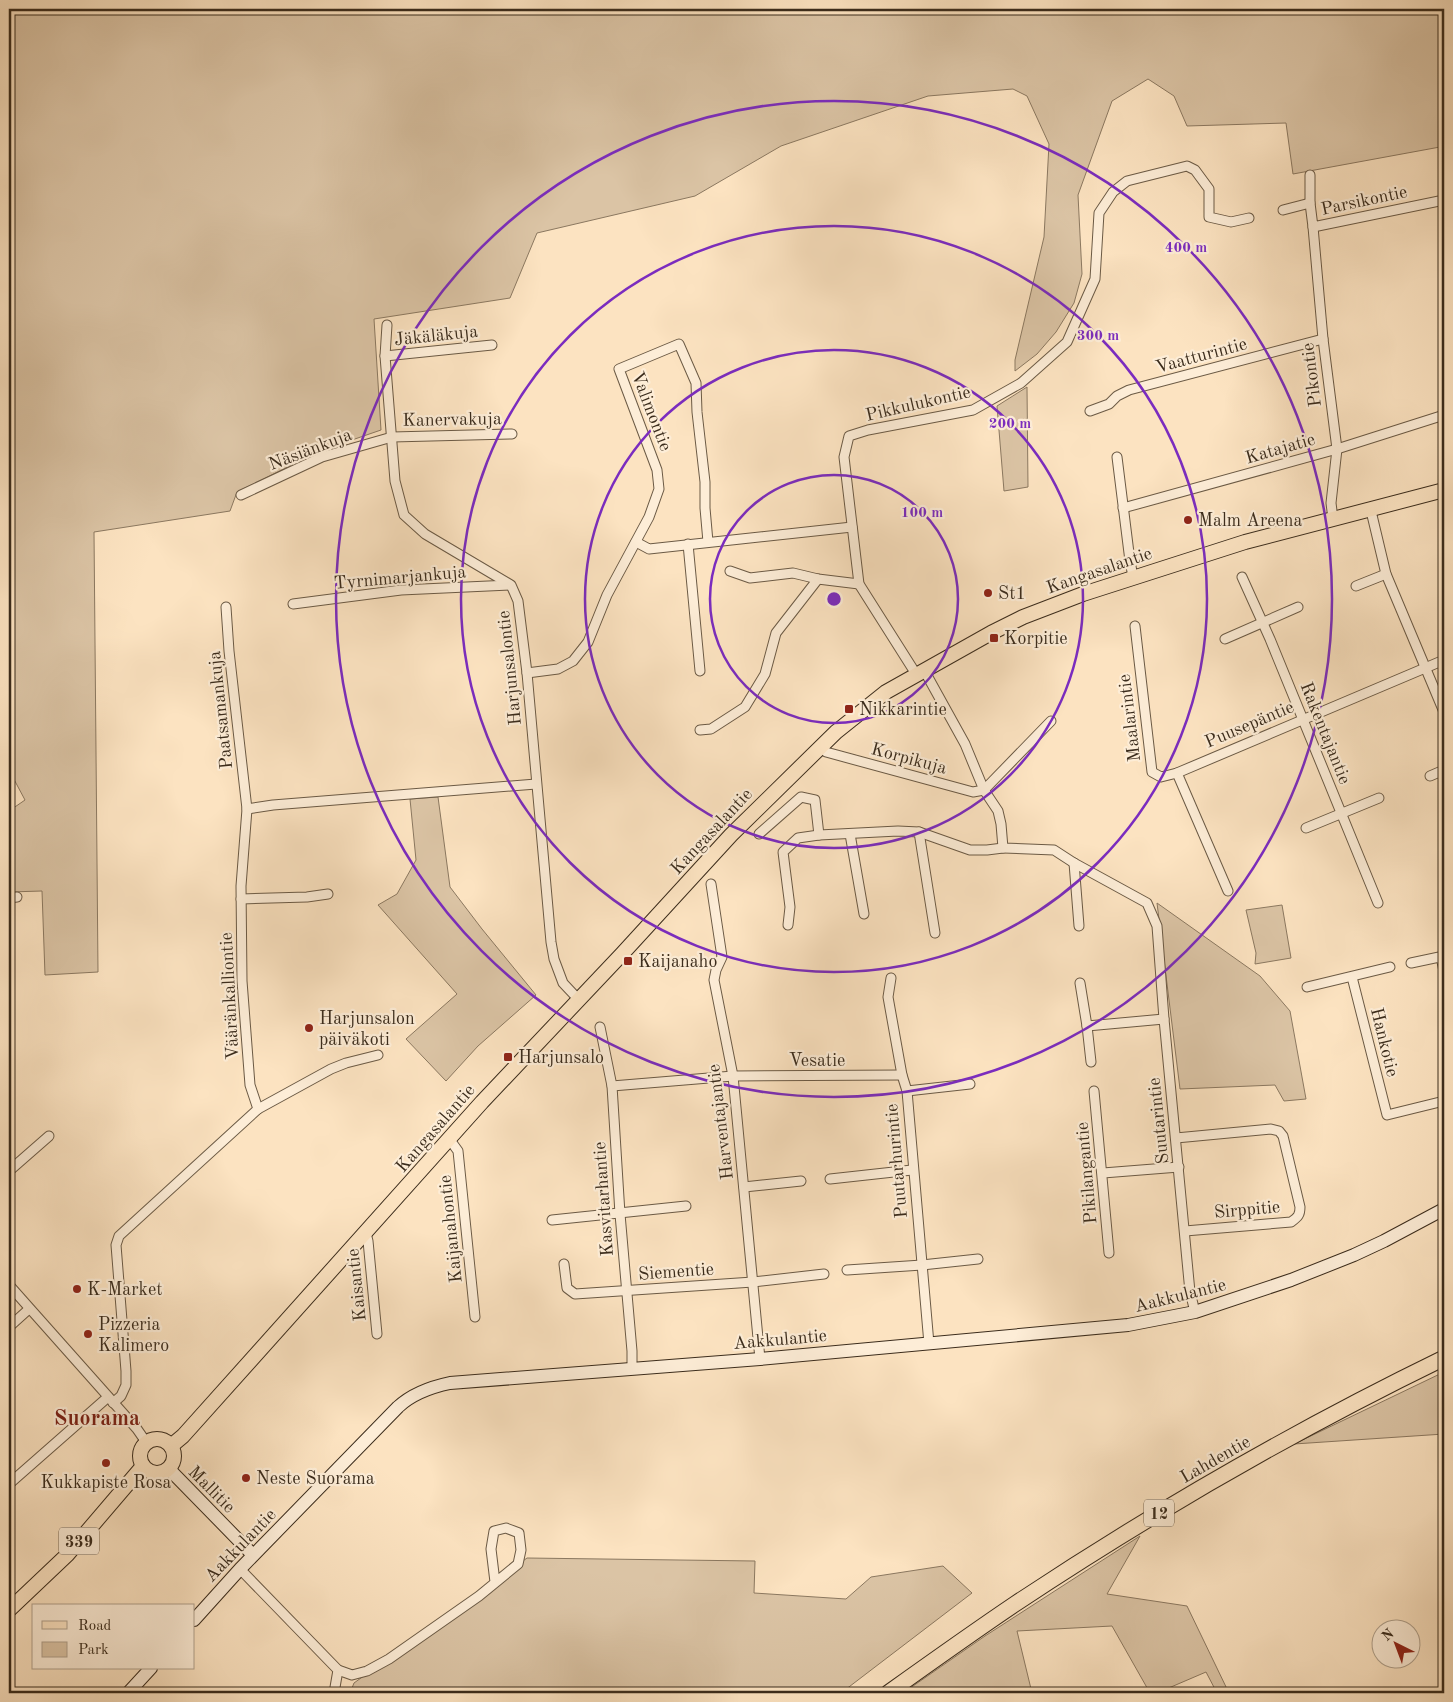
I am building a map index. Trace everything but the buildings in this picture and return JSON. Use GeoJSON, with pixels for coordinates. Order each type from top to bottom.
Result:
{"type":"FeatureCollection","features":[{"type":"Feature","properties":{"kind":"highway","name":"Lahdentie"},"geometry":{"type":"LineString","coordinates":[[888,1693],[1023,1599],[1154,1516],[1285,1441],[1444,1358]]}},
{"type":"Feature","properties":{"kind":"main road","name":"Kangasalantie"},"geometry":{"type":"LineString","coordinates":[[171,1446],[183,1436],[450,1140],[516,1064],[731,835],[808,757],[886,692],[969,644],[1019,619],[1082,594],[1245,542],[1371,511],[1444,490]]}},
{"type":"Feature","properties":{"kind":"main road"},"geometry":{"type":"LineString","coordinates":[[157,1438],[168,1442],[171,1446],[174,1459],[168,1468],[162,1472],[152,1472],[140,1462],[140,1451],[146,1442],[157,1438]]}},
{"type":"Feature","properties":{"kind":"main road","name":"339"},"geometry":{"type":"LineString","coordinates":[[9,1610],[67,1555],[143,1466]]}},
{"type":"Feature","properties":{"kind":"street","name":"Pikkulukontie"},"geometry":{"type":"LineString","coordinates":[[920,672],[859,584],[844,457],[849,436],[868,430],[973,410],[1021,383],[1067,342],[1095,278],[1099,213],[1114,192],[1127,181],[1187,166],[1194,170],[1210,188],[1209,217],[1230,222],[1249,218]]}},
{"type":"Feature","properties":{"kind":"street","name":"Parsikontie"},"geometry":{"type":"LineString","coordinates":[[1310,175],[1310,203],[1313,227],[1444,200]]}},
{"type":"Feature","properties":{"kind":"street"},"geometry":{"type":"LineString","coordinates":[[1282,210],[1310,203]]}},
{"type":"Feature","properties":{"kind":"street","name":"Pikontie"},"geometry":{"type":"LineString","coordinates":[[1313,227],[1323,339],[1336,449],[1331,503],[1333,519]]}},
{"type":"Feature","properties":{"kind":"street","name":"Harjunsalontie"},"geometry":{"type":"LineString","coordinates":[[387,325],[385,356],[395,482],[404,514],[425,534],[511,585],[518,601],[527,673],[551,942],[554,959],[563,983],[578,1000]]}},
{"type":"Feature","properties":{"kind":"street","name":"Vaatturintie"},"geometry":{"type":"LineString","coordinates":[[1090,411],[1109,404],[1129,390],[1323,339]]}},
{"type":"Feature","properties":{"kind":"street","name":"Valimontie"},"geometry":{"type":"LineString","coordinates":[[527,673],[558,669],[572,661],[588,642],[607,595],[649,517],[659,489],[657,470],[618,370],[679,344],[696,383],[696,412],[705,482],[704,508],[708,542]]}},
{"type":"Feature","properties":{"kind":"street","name":"Jäkäläkuja"},"geometry":{"type":"LineString","coordinates":[[385,356],[492,345]]}},
{"type":"Feature","properties":{"kind":"street","name":"Katajatie"},"geometry":{"type":"LineString","coordinates":[[1123,508],[1336,449],[1444,415]]}},
{"type":"Feature","properties":{"kind":"street","name":"Kanervakuja"},"geometry":{"type":"LineString","coordinates":[[392,437],[512,434]]}},
{"type":"Feature","properties":{"kind":"street","name":"Näsiänkuja"},"geometry":{"type":"LineString","coordinates":[[241,495],[322,457],[392,437]]}},
{"type":"Feature","properties":{"kind":"street"},"geometry":{"type":"LineString","coordinates":[[1117,457],[1133,577]]}},
{"type":"Feature","properties":{"kind":"street"},"geometry":{"type":"LineString","coordinates":[[1371,511],[1386,574],[1444,712]]}},
{"type":"Feature","properties":{"kind":"street"},"geometry":{"type":"LineString","coordinates":[[636,542],[650,548],[852,527]]}},
{"type":"Feature","properties":{"kind":"street"},"geometry":{"type":"LineString","coordinates":[[688,544],[700,671]]}},
{"type":"Feature","properties":{"kind":"street"},"geometry":{"type":"LineString","coordinates":[[730,570],[750,578],[793,573],[818,579],[859,584]]}},
{"type":"Feature","properties":{"kind":"street"},"geometry":{"type":"LineString","coordinates":[[1356,586],[1386,574]]}},
{"type":"Feature","properties":{"kind":"street","name":"Rakentajantie"},"geometry":{"type":"LineString","coordinates":[[1242,577],[1263,623],[1378,902]]}},
{"type":"Feature","properties":{"kind":"street"},"geometry":{"type":"LineString","coordinates":[[700,730],[710,729],[745,707],[765,674],[776,633],[818,579]]}},
{"type":"Feature","properties":{"kind":"street","name":"Tyrnimarjankuja"},"geometry":{"type":"LineString","coordinates":[[293,604],[401,590],[511,585]]}},
{"type":"Feature","properties":{"kind":"street","name":"Paatsamankuja"},"geometry":{"type":"LineString","coordinates":[[226,607],[229,651],[247,809]]}},
{"type":"Feature","properties":{"kind":"street"},"geometry":{"type":"LineString","coordinates":[[1224,639],[1298,607]]}},
{"type":"Feature","properties":{"kind":"street","name":"Maalarintie"},"geometry":{"type":"LineString","coordinates":[[1135,626],[1152,772],[1161,777],[1177,773]]}},
{"type":"Feature","properties":{"kind":"street","name":"Puusepäntie"},"geometry":{"type":"LineString","coordinates":[[1177,773],[1444,660]]}},
{"type":"Feature","properties":{"kind":"street"},"geometry":{"type":"LineString","coordinates":[[920,672],[965,744],[984,790],[998,812],[1001,824],[1002,848]]}},
{"type":"Feature","properties":{"kind":"street"},"geometry":{"type":"LineString","coordinates":[[984,790],[1050,721]]}},
{"type":"Feature","properties":{"kind":"street","name":"Korpikuja"},"geometry":{"type":"LineString","coordinates":[[826,752],[968,791],[984,790]]}},
{"type":"Feature","properties":{"kind":"street"},"geometry":{"type":"LineString","coordinates":[[1430,776],[1444,770]]}},
{"type":"Feature","properties":{"kind":"street"},"geometry":{"type":"LineString","coordinates":[[1177,773],[1228,891]]}},
{"type":"Feature","properties":{"kind":"street"},"geometry":{"type":"LineString","coordinates":[[247,809],[273,805],[536,784]]}},
{"type":"Feature","properties":{"kind":"street"},"geometry":{"type":"LineString","coordinates":[[759,834],[801,797],[816,800],[819,835]]}},
{"type":"Feature","properties":{"kind":"street"},"geometry":{"type":"LineString","coordinates":[[1306,828],[1379,798]]}},
{"type":"Feature","properties":{"kind":"street","name":"Vääränkalliontie"},"geometry":{"type":"LineString","coordinates":[[247,809],[241,898],[242,981],[250,1085],[258,1109]]}},
{"type":"Feature","properties":{"kind":"street"},"geometry":{"type":"LineString","coordinates":[[788,925],[790,907],[783,852],[798,838],[819,835],[898,831],[919,832],[970,850],[1002,848],[1054,850],[1074,863],[1079,926]]}},
{"type":"Feature","properties":{"kind":"street"},"geometry":{"type":"LineString","coordinates":[[919,832],[935,933]]}},
{"type":"Feature","properties":{"kind":"street"},"geometry":{"type":"LineString","coordinates":[[850,834],[864,914]]}},
{"type":"Feature","properties":{"kind":"street","name":"Suutarintie"},"geometry":{"type":"LineString","coordinates":[[1074,863],[1147,903],[1158,926],[1164,1019],[1190,1292],[1195,1312]]}},
{"type":"Feature","properties":{"kind":"street","name":"Harventajantie"},"geometry":{"type":"LineString","coordinates":[[711,884],[722,957],[714,980],[733,1076],[760,1359]]}},
{"type":"Feature","properties":{"kind":"street"},"geometry":{"type":"LineString","coordinates":[[241,898],[307,897],[328,894]]}},
{"type":"Feature","properties":{"kind":"street"},"geometry":{"type":"LineString","coordinates":[[1411,963],[1442,957],[1444,971]]}},
{"type":"Feature","properties":{"kind":"street"},"geometry":{"type":"LineString","coordinates":[[1307,987],[1390,967]]}},
{"type":"Feature","properties":{"kind":"street","name":"Hankotie"},"geometry":{"type":"LineString","coordinates":[[1352,977],[1386,1115],[1444,1101]]}},
{"type":"Feature","properties":{"kind":"street","name":"Puutarhurintie"},"geometry":{"type":"LineString","coordinates":[[891,978],[888,997],[902,1075],[907,1091],[912,1170],[928,1344]]}},
{"type":"Feature","properties":{"kind":"street"},"geometry":{"type":"LineString","coordinates":[[1080,983],[1091,1062]]}},
{"type":"Feature","properties":{"kind":"street"},"geometry":{"type":"LineString","coordinates":[[1087,1026],[1164,1019]]}},
{"type":"Feature","properties":{"kind":"street","name":"Kasvitarhantie"},"geometry":{"type":"LineString","coordinates":[[600,1027],[612,1086],[632,1369]]}},
{"type":"Feature","properties":{"kind":"street"},"geometry":{"type":"LineString","coordinates":[[9,1484],[111,1400],[121,1396],[126,1385],[125,1342],[116,1245],[119,1236],[258,1109],[331,1069],[378,1055]]}},
{"type":"Feature","properties":{"kind":"street","name":"Vesatie"},"geometry":{"type":"LineString","coordinates":[[612,1086],[733,1076],[902,1075]]}},
{"type":"Feature","properties":{"kind":"street"},"geometry":{"type":"LineString","coordinates":[[907,1091],[970,1084]]}},
{"type":"Feature","properties":{"kind":"street","name":"Pikilangantie"},"geometry":{"type":"LineString","coordinates":[[1094,1091],[1109,1253]]}},
{"type":"Feature","properties":{"kind":"street","name":"Sirppitie"},"geometry":{"type":"LineString","coordinates":[[1176,1138],[1271,1129],[1279,1131],[1283,1136],[1300,1207],[1300,1214],[1291,1222],[1185,1231]]}},
{"type":"Feature","properties":{"kind":"street"},"geometry":{"type":"LineString","coordinates":[[9,1171],[48,1136]]}},
{"type":"Feature","properties":{"kind":"street","name":"Kaijanahontie"},"geometry":{"type":"LineString","coordinates":[[450,1140],[458,1151],[475,1318]]}},
{"type":"Feature","properties":{"kind":"street"},"geometry":{"type":"LineString","coordinates":[[1103,1173],[1179,1167]]}},
{"type":"Feature","properties":{"kind":"street"},"geometry":{"type":"LineString","coordinates":[[830,1178],[912,1170]]}},
{"type":"Feature","properties":{"kind":"street"},"geometry":{"type":"LineString","coordinates":[[744,1187],[801,1181]]}},
{"type":"Feature","properties":{"kind":"street"},"geometry":{"type":"LineString","coordinates":[[552,1220],[686,1206]]}},
{"type":"Feature","properties":{"kind":"street","name":"Aakkulantie"},"geometry":{"type":"LineString","coordinates":[[195,1619],[253,1555],[398,1407],[416,1394],[450,1383],[760,1359],[1128,1325],[1195,1312],[1290,1280],[1354,1255],[1444,1209]]}},
{"type":"Feature","properties":{"kind":"street","name":"Kaisantie"},"geometry":{"type":"LineString","coordinates":[[366,1233],[377,1334]]}},
{"type":"Feature","properties":{"kind":"street"},"geometry":{"type":"LineString","coordinates":[[847,1270],[978,1259]]}},
{"type":"Feature","properties":{"kind":"street","name":"Siementie"},"geometry":{"type":"LineString","coordinates":[[564,1264],[567,1288],[575,1294],[753,1282],[824,1274]]}},
{"type":"Feature","properties":{"kind":"street"},"geometry":{"type":"LineString","coordinates":[[9,1286],[146,1442]]}},
{"type":"Feature","properties":{"kind":"street"},"geometry":{"type":"LineString","coordinates":[[9,1327],[29,1309]]}},
{"type":"Feature","properties":{"kind":"street","name":"Mallitie"},"geometry":{"type":"LineString","coordinates":[[168,1468],[253,1555]]}},
{"type":"Feature","properties":{"kind":"street"},"geometry":{"type":"LineString","coordinates":[[240,1569],[338,1670],[352,1675],[367,1671],[389,1659],[479,1596],[518,1564],[521,1550],[519,1533],[506,1528],[494,1531],[491,1549],[495,1582]]}},
{"type":"Feature","properties":{"kind":"street"},"geometry":{"type":"LineString","coordinates":[[128,1693],[149,1670]]}},
{"type":"Feature","properties":{"kind":"street"},"geometry":{"type":"LineString","coordinates":[[334,1693],[338,1670]]}},
{"type":"Feature","properties":{"kind":"green space"},"geometry":{"type":"Polygon","coordinates":[[[9,9],[1444,9],[1444,189],[1440,147],[1293,174],[1286,123],[1187,126],[1174,96],[1148,79],[1112,101],[1078,195],[1082,274],[1074,303],[1056,332],[1037,354],[1015,371],[1015,360],[1044,237],[1049,144],[1027,96],[1013,89],[928,96],[781,146],[695,196],[537,233],[510,298],[374,319],[381,430],[320,451],[237,492],[230,511],[94,532],[98,972],[45,975],[42,891],[9,892],[9,811],[25,800],[9,770],[9,9]]]}},
{"type":"Feature","properties":{"kind":"green space"},"geometry":{"type":"Polygon","coordinates":[[[1027,387],[1028,487],[1004,491],[997,406],[1027,387]]]}},
{"type":"Feature","properties":{"kind":"green space"},"geometry":{"type":"Polygon","coordinates":[[[438,797],[450,887],[536,995],[478,1046],[446,1081],[406,1039],[457,994],[378,905],[397,894],[416,860],[410,799],[438,797]]]}},
{"type":"Feature","properties":{"kind":"green space"},"geometry":{"type":"Polygon","coordinates":[[[1157,903],[1260,976],[1290,1011],[1306,1099],[1284,1101],[1275,1085],[1180,1089],[1157,903]]]}},
{"type":"Feature","properties":{"kind":"green space"},"geometry":{"type":"Polygon","coordinates":[[[1282,905],[1291,958],[1255,964],[1256,953],[1246,910],[1282,905]]]}},
{"type":"Feature","properties":{"kind":"green space"},"geometry":{"type":"Polygon","coordinates":[[[1444,1372],[1444,1434],[1294,1444],[1444,1372]]]}},
{"type":"Feature","properties":{"kind":"green space"},"geometry":{"type":"Polygon","coordinates":[[[1140,1536],[1107,1594],[1187,1606],[1228,1691],[1217,1693],[1206,1672],[1157,1693],[1150,1693],[1112,1626],[1017,1631],[1032,1693],[903,1693],[985,1636],[1140,1536]]]}},
{"type":"Feature","properties":{"kind":"green space"},"geometry":{"type":"Polygon","coordinates":[[[527,1558],[755,1561],[754,1593],[846,1599],[871,1577],[943,1566],[972,1593],[841,1693],[350,1693],[354,1683],[527,1558]]]}},
{"type":"Feature","properties":{"kind":"place","name":"Malm Areena"},"geometry":{"type":"Point","coordinates":[1188,520]}},
{"type":"Feature","properties":{"kind":"place","name":"St1"},"geometry":{"type":"Point","coordinates":[988,593]}},
{"type":"Feature","properties":{"kind":"place","name":"Korpitie"},"geometry":{"type":"Point","coordinates":[994,638]}},
{"type":"Feature","properties":{"kind":"place","name":"Nikkarintie"},"geometry":{"type":"Point","coordinates":[849,709]}},
{"type":"Feature","properties":{"kind":"place","name":"Kaijanaho"},"geometry":{"type":"Point","coordinates":[628,961]}},
{"type":"Feature","properties":{"kind":"place","name":"Harjunsalon päiväkoti"},"geometry":{"type":"Point","coordinates":[309,1028]}},
{"type":"Feature","properties":{"kind":"place","name":"Harjunsalo"},"geometry":{"type":"Point","coordinates":[508,1057]}},
{"type":"Feature","properties":{"kind":"place","name":"K-Market"},"geometry":{"type":"Point","coordinates":[77,1289]}},
{"type":"Feature","properties":{"kind":"place","name":"Pizzeria Kalimero"},"geometry":{"type":"Point","coordinates":[88,1334]}},
{"type":"Feature","properties":{"kind":"place","name":"Kukkapiste Rosa"},"geometry":{"type":"Point","coordinates":[106,1463]}},
{"type":"Feature","properties":{"kind":"place","name":"Neste Suorama"},"geometry":{"type":"Point","coordinates":[246,1478]}},
{"type":"Feature","properties":{"kind":"district","name":"Suorama"},"geometry":{"type":"Point","coordinates":[97,1417]}}]}
